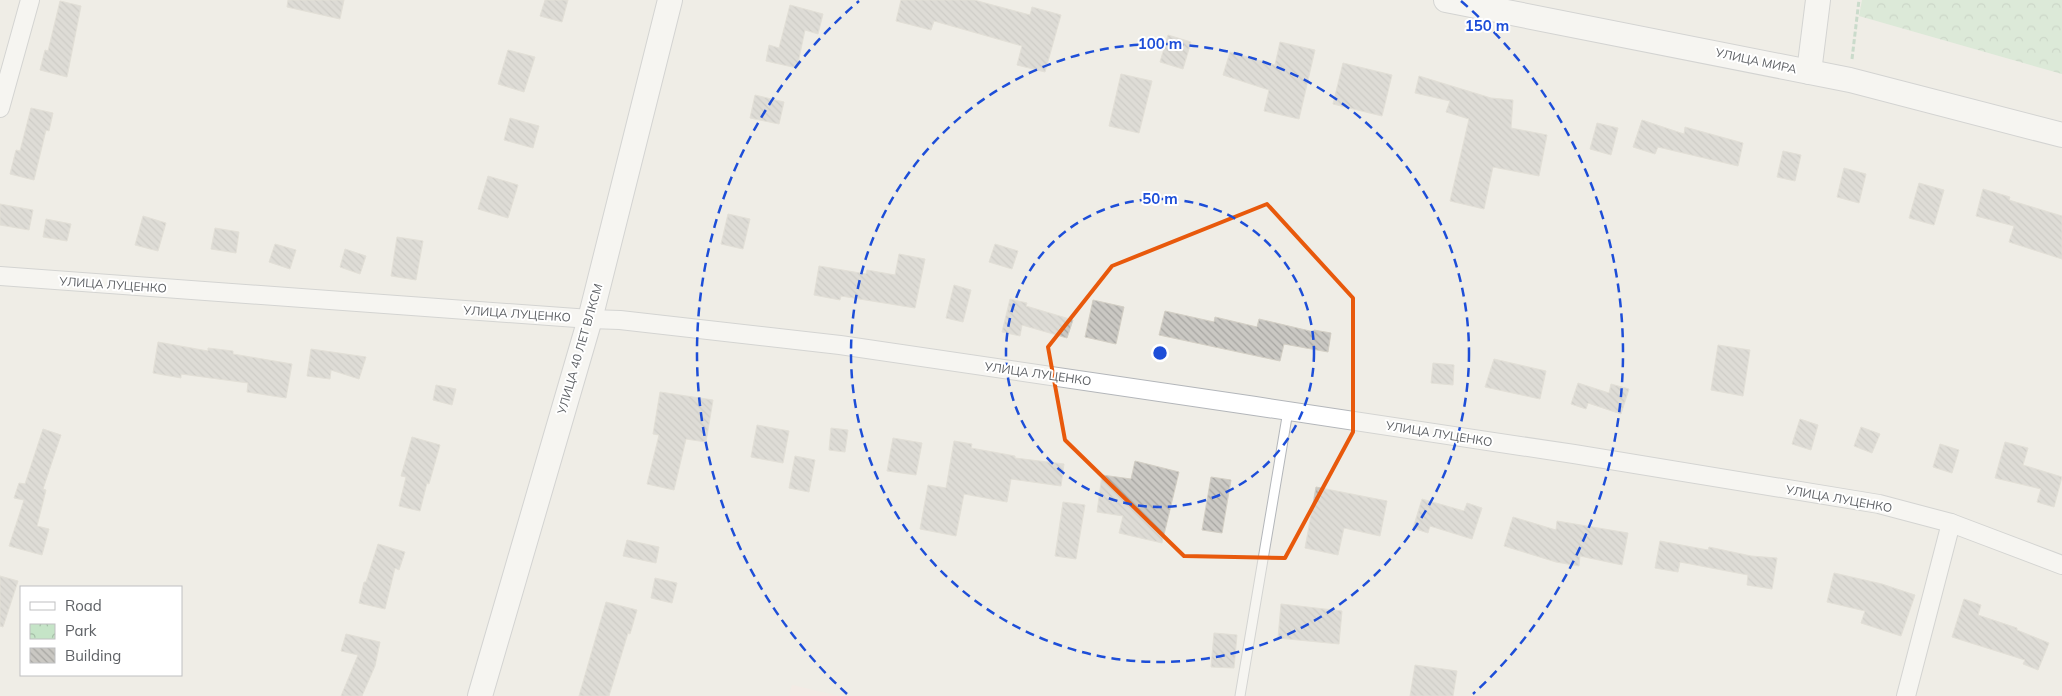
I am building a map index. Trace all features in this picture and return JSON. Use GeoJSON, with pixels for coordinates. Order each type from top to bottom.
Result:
{"type":"FeatureCollection","features":[{"type":"Feature","properties":{"kind":"street"},"geometry":{"type":"LineString","coordinates":[[0,108],[30,0]]}},
{"type":"Feature","properties":{"kind":"street","name":"УЛИЦА 40 ЛЕТ ВЛКСМ"},"geometry":{"type":"LineString","coordinates":[[480,696],[590,319],[670,0]]}},
{"type":"Feature","properties":{"kind":"street","name":"УЛИЦА МИРА"},"geometry":{"type":"LineString","coordinates":[[1446,0],[1514,6],[1850,80],[2062,135]]}},
{"type":"Feature","properties":{"kind":"street"},"geometry":{"type":"LineString","coordinates":[[1808,72],[1818,0]]}},
{"type":"Feature","properties":{"kind":"street","name":"УЛИЦА ЛУЦЕНКО"},"geometry":{"type":"LineString","coordinates":[[0,276],[620,320],[840,345],[1574,454],[1879,504],[1951,523],[2062,565]]}},
{"type":"Feature","properties":{"kind":"street"},"geometry":{"type":"LineString","coordinates":[[1906,696],[1951,523]]}},
{"type":"Feature","properties":{"kind":"lane"},"geometry":{"type":"LineString","coordinates":[[1240,696],[1288,411]]}},
{"type":"Feature","properties":{"kind":"path"},"geometry":{"type":"LineString","coordinates":[[1850,80],[1859,0]]}},
{"type":"Feature","properties":{"kind":"highlighted area"},"geometry":{"type":"Polygon","coordinates":[[[1267,204],[1353,298],[1353,432],[1285,558],[1184,556],[1065,440],[1048,347],[1112,266],[1267,204]]]}},
{"type":"Feature","properties":{"kind":"shaded area"},"geometry":{"type":"Polygon","coordinates":[[[792,685],[839,696],[789,696],[792,685]]]}},
{"type":"Feature","properties":{"kind":"green space"},"geometry":{"type":"Polygon","coordinates":[[[1862,0],[2062,0],[2062,74],[1859,16],[1862,0]]]}},
{"type":"Feature","properties":{"kind":"building"},"geometry":{"type":"Polygon","coordinates":[[[288,0],[344,0],[340,19],[287,7],[288,0]]]}},
{"type":"Feature","properties":{"kind":"building"},"geometry":{"type":"Polygon","coordinates":[[[545,0],[568,0],[562,22],[540,16],[545,0]]]}},
{"type":"Feature","properties":{"kind":"building"},"geometry":{"type":"Polygon","coordinates":[[[901,0],[974,0],[1030,15],[1032,7],[1061,15],[1045,72],[1017,65],[1022,46],[934,21],[931,30],[896,21],[901,0]]]}},
{"type":"Feature","properties":{"kind":"building"},"geometry":{"type":"Polygon","coordinates":[[[60,1],[81,6],[67,77],[40,70],[45,50],[48,51],[60,1]]]}},
{"type":"Feature","properties":{"kind":"building"},"geometry":{"type":"Polygon","coordinates":[[[790,5],[823,14],[818,34],[805,30],[797,68],[766,61],[769,45],[779,48],[790,5]]]}},
{"type":"Feature","properties":{"kind":"building"},"geometry":{"type":"Polygon","coordinates":[[[1168,35],[1191,42],[1183,69],[1160,62],[1168,35]]]}},
{"type":"Feature","properties":{"kind":"building"},"geometry":{"type":"Polygon","coordinates":[[[1280,42],[1315,50],[1299,119],[1264,111],[1269,90],[1223,75],[1230,52],[1275,65],[1280,42]]]}},
{"type":"Feature","properties":{"kind":"building"},"geometry":{"type":"Polygon","coordinates":[[[508,50],[535,57],[524,92],[498,84],[508,50]]]}},
{"type":"Feature","properties":{"kind":"building"},"geometry":{"type":"Polygon","coordinates":[[[1343,63],[1392,75],[1382,116],[1333,104],[1343,63]]]}},
{"type":"Feature","properties":{"kind":"building"},"geometry":{"type":"Polygon","coordinates":[[[1121,74],[1152,81],[1139,133],[1109,126],[1121,74]]]}},
{"type":"Feature","properties":{"kind":"building"},"geometry":{"type":"Polygon","coordinates":[[[1419,76],[1491,98],[1513,100],[1511,128],[1547,135],[1539,176],[1493,167],[1484,209],[1450,201],[1469,119],[1446,112],[1450,101],[1415,93],[1419,76]]]}},
{"type":"Feature","properties":{"kind":"building"},"geometry":{"type":"Polygon","coordinates":[[[755,95],[784,102],[779,124],[750,118],[755,95]]]}},
{"type":"Feature","properties":{"kind":"building"},"geometry":{"type":"Polygon","coordinates":[[[31,108],[53,113],[49,131],[46,130],[34,180],[10,174],[16,150],[20,151],[31,108]]]}},
{"type":"Feature","properties":{"kind":"building"},"geometry":{"type":"Polygon","coordinates":[[[510,118],[539,126],[533,148],[504,140],[510,118]]]}},
{"type":"Feature","properties":{"kind":"building"},"geometry":{"type":"Polygon","coordinates":[[[1642,120],[1684,134],[1685,127],[1743,143],[1738,166],[1658,147],[1655,154],[1633,147],[1642,120]]]}},
{"type":"Feature","properties":{"kind":"building"},"geometry":{"type":"Polygon","coordinates":[[[1597,123],[1618,128],[1611,155],[1590,149],[1597,123]]]}},
{"type":"Feature","properties":{"kind":"building"},"geometry":{"type":"Polygon","coordinates":[[[1783,151],[1801,155],[1795,181],[1777,177],[1783,151]]]}},
{"type":"Feature","properties":{"kind":"building"},"geometry":{"type":"Polygon","coordinates":[[[1844,168],[1866,174],[1859,203],[1837,197],[1844,168]]]}},
{"type":"Feature","properties":{"kind":"building"},"geometry":{"type":"Polygon","coordinates":[[[488,176],[518,185],[508,218],[478,209],[488,176]]]}},
{"type":"Feature","properties":{"kind":"building"},"geometry":{"type":"Polygon","coordinates":[[[1919,183],[1944,190],[1934,225],[1909,218],[1919,183]]]}},
{"type":"Feature","properties":{"kind":"building"},"geometry":{"type":"Polygon","coordinates":[[[1983,189],[2010,197],[2009,200],[2062,216],[2062,259],[2009,242],[2014,226],[1976,216],[1983,189]]]}},
{"type":"Feature","properties":{"kind":"building"},"geometry":{"type":"Polygon","coordinates":[[[0,204],[33,210],[29,230],[0,225],[0,204]]]}},
{"type":"Feature","properties":{"kind":"building"},"geometry":{"type":"Polygon","coordinates":[[[728,214],[750,219],[743,249],[721,244],[728,214]]]}},
{"type":"Feature","properties":{"kind":"building"},"geometry":{"type":"Polygon","coordinates":[[[143,216],[166,223],[158,251],[135,245],[143,216]]]}},
{"type":"Feature","properties":{"kind":"building"},"geometry":{"type":"Polygon","coordinates":[[[46,219],[71,224],[67,241],[43,237],[46,219]]]}},
{"type":"Feature","properties":{"kind":"building"},"geometry":{"type":"Polygon","coordinates":[[[215,228],[239,232],[236,253],[211,249],[215,228]]]}},
{"type":"Feature","properties":{"kind":"building"},"geometry":{"type":"Polygon","coordinates":[[[397,237],[423,241],[416,280],[391,276],[397,237]]]}},
{"type":"Feature","properties":{"kind":"building"},"geometry":{"type":"Polygon","coordinates":[[[275,244],[296,250],[290,269],[269,262],[275,244]]]}},
{"type":"Feature","properties":{"kind":"building"},"geometry":{"type":"Polygon","coordinates":[[[995,244],[1018,251],[1012,269],[989,262],[995,244]]]}},
{"type":"Feature","properties":{"kind":"building"},"geometry":{"type":"Polygon","coordinates":[[[345,249],[366,256],[360,274],[340,267],[345,249]]]}},
{"type":"Feature","properties":{"kind":"building"},"geometry":{"type":"Polygon","coordinates":[[[899,254],[925,259],[915,308],[841,296],[840,300],[814,295],[819,266],[866,274],[867,270],[895,275],[899,254]]]}},
{"type":"Feature","properties":{"kind":"building"},"geometry":{"type":"Polygon","coordinates":[[[954,285],[971,290],[963,322],[946,318],[954,285]]]}},
{"type":"Feature","properties":{"kind":"building"},"geometry":{"type":"Polygon","coordinates":[[[1010,299],[1027,303],[1026,306],[1073,320],[1067,338],[1022,325],[1020,336],[1002,332],[1010,299]]]}},
{"type":"Feature","properties":{"kind":"building"},"geometry":{"type":"Polygon","coordinates":[[[1093,300],[1124,307],[1116,344],[1085,337],[1093,300]]]}},
{"type":"Feature","properties":{"kind":"building"},"geometry":{"type":"Polygon","coordinates":[[[1165,311],[1214,322],[1215,317],[1257,327],[1259,319],[1314,332],[1314,330],[1331,333],[1328,352],[1284,344],[1280,361],[1159,335],[1165,311]]]}},
{"type":"Feature","properties":{"kind":"building"},"geometry":{"type":"Polygon","coordinates":[[[158,342],[208,351],[208,348],[233,351],[233,354],[292,364],[286,398],[247,392],[248,383],[181,374],[181,378],[153,373],[158,342]]]}},
{"type":"Feature","properties":{"kind":"building"},"geometry":{"type":"Polygon","coordinates":[[[1718,345],[1750,350],[1743,396],[1711,390],[1718,345]]]}},
{"type":"Feature","properties":{"kind":"building"},"geometry":{"type":"Polygon","coordinates":[[[311,349],[366,357],[359,379],[331,370],[330,379],[307,376],[311,349]]]}},
{"type":"Feature","properties":{"kind":"building"},"geometry":{"type":"Polygon","coordinates":[[[1494,359],[1546,371],[1540,399],[1485,387],[1494,359]]]}},
{"type":"Feature","properties":{"kind":"building"},"geometry":{"type":"Polygon","coordinates":[[[1433,363],[1454,365],[1453,385],[1431,383],[1433,363]]]}},
{"type":"Feature","properties":{"kind":"building"},"geometry":{"type":"Polygon","coordinates":[[[1578,383],[1609,393],[1611,384],[1629,389],[1621,414],[1588,403],[1586,409],[1571,404],[1578,383]]]}},
{"type":"Feature","properties":{"kind":"building"},"geometry":{"type":"Polygon","coordinates":[[[436,385],[456,389],[452,405],[433,400],[436,385]]]}},
{"type":"Feature","properties":{"kind":"building"},"geometry":{"type":"Polygon","coordinates":[[[660,392],[713,400],[706,442],[686,439],[674,490],[647,484],[659,435],[653,434],[660,392]]]}},
{"type":"Feature","properties":{"kind":"building"},"geometry":{"type":"Polygon","coordinates":[[[1800,419],[1818,425],[1811,450],[1792,444],[1800,419]]]}},
{"type":"Feature","properties":{"kind":"building"},"geometry":{"type":"Polygon","coordinates":[[[757,425],[789,431],[783,463],[751,457],[757,425]]]}},
{"type":"Feature","properties":{"kind":"building"},"geometry":{"type":"Polygon","coordinates":[[[1861,427],[1880,434],[1872,453],[1854,446],[1861,427]]]}},
{"type":"Feature","properties":{"kind":"building"},"geometry":{"type":"Polygon","coordinates":[[[831,428],[848,430],[845,452],[829,450],[831,428]]]}},
{"type":"Feature","properties":{"kind":"building"},"geometry":{"type":"Polygon","coordinates":[[[43,429],[61,435],[43,489],[46,490],[37,526],[49,529],[42,555],[9,546],[24,500],[14,498],[19,483],[25,484],[43,429]]]}},
{"type":"Feature","properties":{"kind":"building"},"geometry":{"type":"Polygon","coordinates":[[[412,437],[440,445],[420,511],[399,506],[406,477],[401,476],[412,437]]]}},
{"type":"Feature","properties":{"kind":"building"},"geometry":{"type":"Polygon","coordinates":[[[893,438],[922,443],[916,475],[887,471],[893,438]]]}},
{"type":"Feature","properties":{"kind":"building"},"geometry":{"type":"Polygon","coordinates":[[[954,441],[972,444],[971,448],[1015,456],[1015,458],[1064,464],[1061,486],[1011,479],[1007,502],[964,494],[956,536],[920,529],[928,485],[946,488],[954,441]]]}},
{"type":"Feature","properties":{"kind":"building"},"geometry":{"type":"Polygon","coordinates":[[[2005,442],[2028,448],[2023,465],[2062,477],[2054,507],[2037,502],[2041,489],[1995,478],[2005,442]]]}},
{"type":"Feature","properties":{"kind":"building"},"geometry":{"type":"Polygon","coordinates":[[[1940,444],[1959,450],[1952,473],[1933,467],[1940,444]]]}},
{"type":"Feature","properties":{"kind":"building"},"geometry":{"type":"Polygon","coordinates":[[[795,456],[815,460],[809,492],[789,488],[795,456]]]}},
{"type":"Feature","properties":{"kind":"building"},"geometry":{"type":"Polygon","coordinates":[[[1135,461],[1179,472],[1162,543],[1119,533],[1123,516],[1097,512],[1102,475],[1131,479],[1135,461]]]}},
{"type":"Feature","properties":{"kind":"building"},"geometry":{"type":"Polygon","coordinates":[[[1211,477],[1231,480],[1222,533],[1202,530],[1211,477]]]}},
{"type":"Feature","properties":{"kind":"building"},"geometry":{"type":"Polygon","coordinates":[[[1316,487],[1387,501],[1380,536],[1344,528],[1338,555],[1305,548],[1316,487]]]}},
{"type":"Feature","properties":{"kind":"building"},"geometry":{"type":"Polygon","coordinates":[[[1422,499],[1464,511],[1467,503],[1482,508],[1472,539],[1430,526],[1428,533],[1413,528],[1422,499]]]}},
{"type":"Feature","properties":{"kind":"building"},"geometry":{"type":"Polygon","coordinates":[[[1063,502],[1085,505],[1076,559],[1055,556],[1063,502]]]}},
{"type":"Feature","properties":{"kind":"building"},"geometry":{"type":"Polygon","coordinates":[[[1513,517],[1556,530],[1557,521],[1628,533],[1622,565],[1580,556],[1579,566],[1556,562],[1504,546],[1513,517]]]}},
{"type":"Feature","properties":{"kind":"building"},"geometry":{"type":"Polygon","coordinates":[[[627,540],[659,547],[656,563],[623,556],[627,540]]]}},
{"type":"Feature","properties":{"kind":"building"},"geometry":{"type":"Polygon","coordinates":[[[1660,541],[1708,550],[1709,547],[1751,556],[1777,558],[1772,589],[1747,585],[1748,575],[1680,562],[1678,572],[1655,568],[1660,541]]]}},
{"type":"Feature","properties":{"kind":"building"},"geometry":{"type":"Polygon","coordinates":[[[378,544],[405,552],[399,570],[395,568],[385,609],[359,603],[364,582],[366,582],[378,544]]]}},
{"type":"Feature","properties":{"kind":"building"},"geometry":{"type":"Polygon","coordinates":[[[1834,573],[1882,584],[1915,595],[1901,636],[1861,623],[1865,611],[1827,602],[1834,573]]]}},
{"type":"Feature","properties":{"kind":"building"},"geometry":{"type":"Polygon","coordinates":[[[0,576],[18,581],[3,627],[0,626],[0,576]]]}},
{"type":"Feature","properties":{"kind":"building"},"geometry":{"type":"Polygon","coordinates":[[[655,578],[677,583],[672,603],[651,598],[655,578]]]}},
{"type":"Feature","properties":{"kind":"building"},"geometry":{"type":"Polygon","coordinates":[[[1964,599],[1981,605],[1978,615],[2017,628],[2017,630],[2049,643],[2038,670],[2023,664],[2025,660],[1952,637],[1964,599]]]}},
{"type":"Feature","properties":{"kind":"building"},"geometry":{"type":"Polygon","coordinates":[[[606,602],[637,610],[609,696],[579,696],[606,602]]]}},
{"type":"Feature","properties":{"kind":"building"},"geometry":{"type":"Polygon","coordinates":[[[1281,604],[1342,611],[1339,644],[1278,638],[1281,604]]]}},
{"type":"Feature","properties":{"kind":"building"},"geometry":{"type":"Polygon","coordinates":[[[1214,633],[1237,635],[1234,668],[1211,667],[1214,633]]]}},
{"type":"Feature","properties":{"kind":"building"},"geometry":{"type":"Polygon","coordinates":[[[346,634],[380,642],[375,666],[362,696],[341,696],[358,655],[341,651],[346,634]]]}},
{"type":"Feature","properties":{"kind":"building"},"geometry":{"type":"Polygon","coordinates":[[[1415,665],[1457,671],[1453,696],[1410,696],[1415,665]]]}}]}
